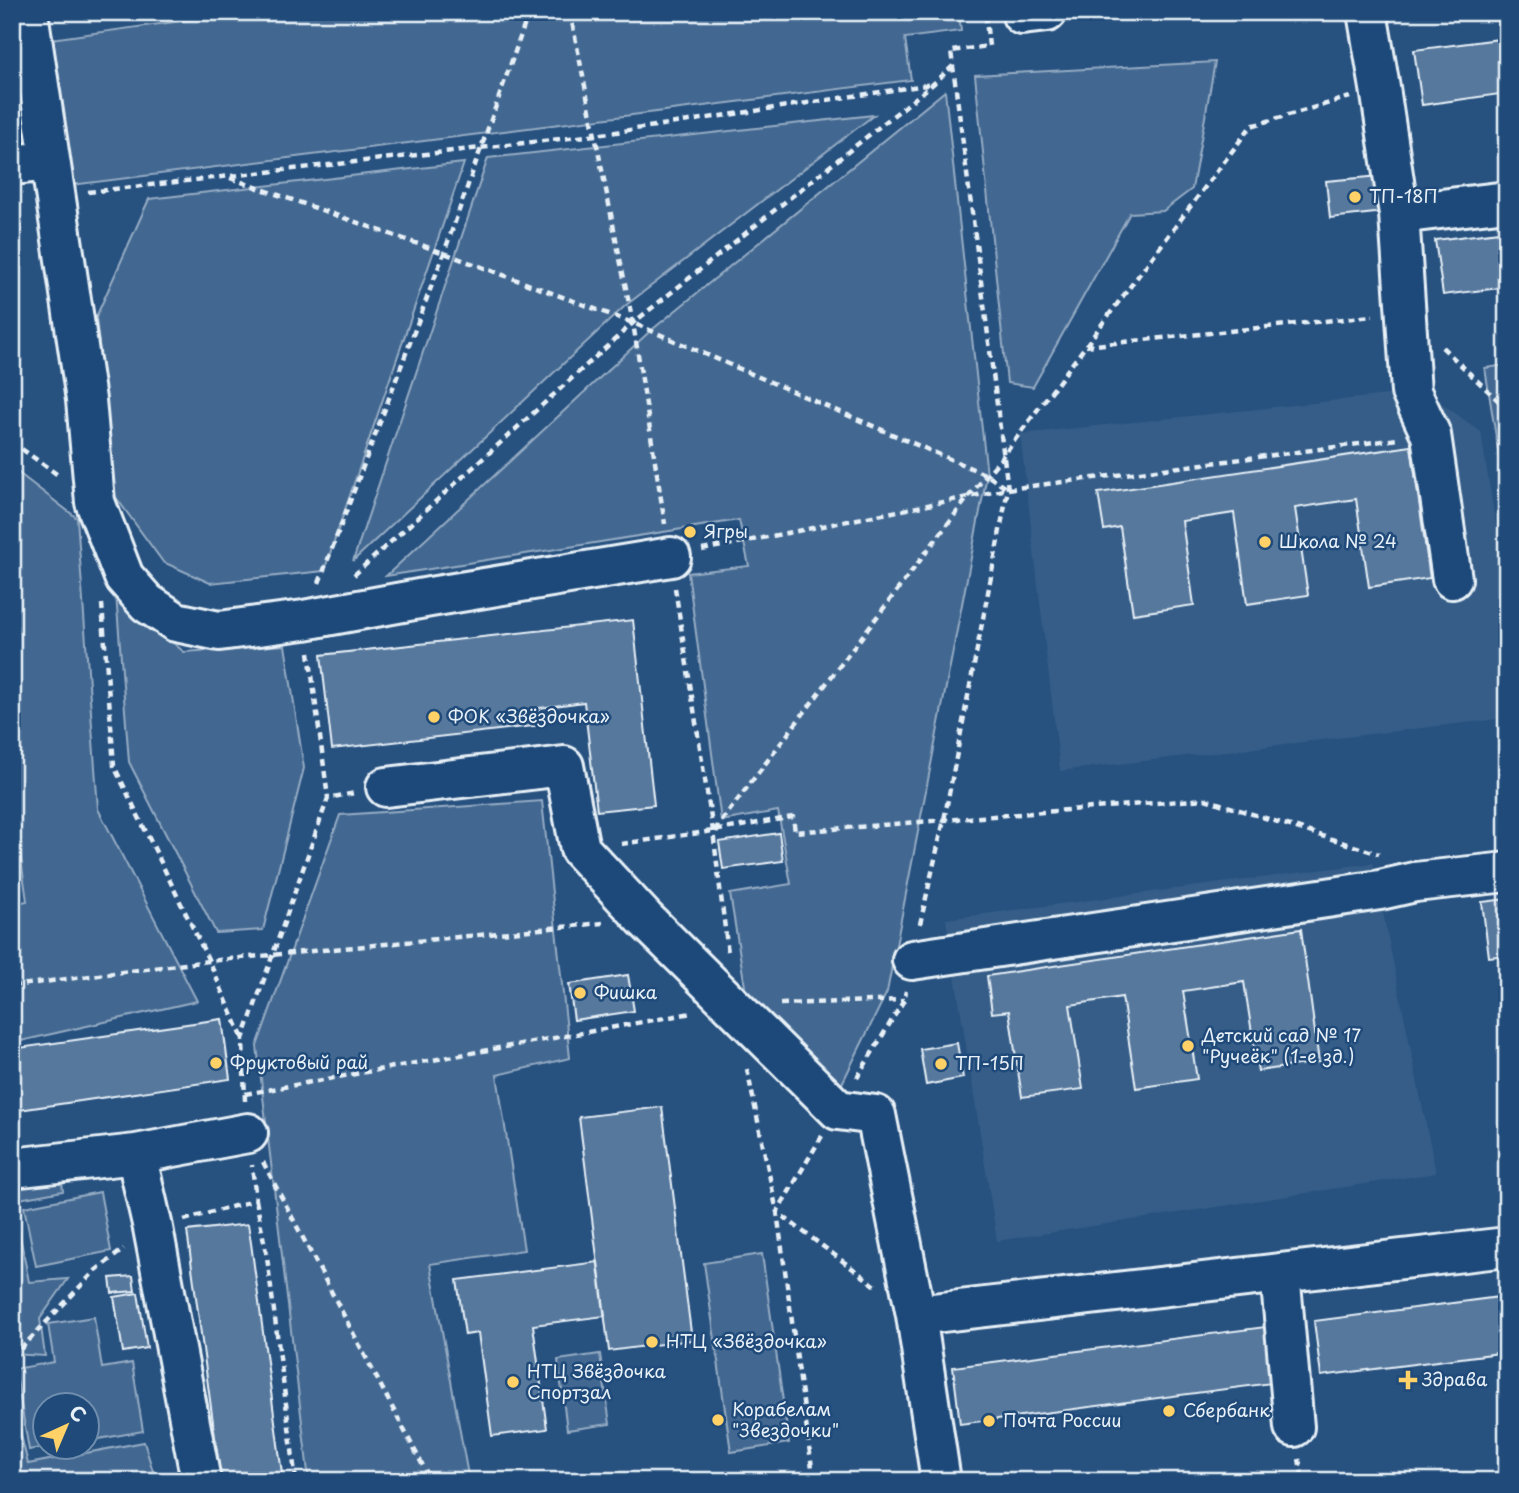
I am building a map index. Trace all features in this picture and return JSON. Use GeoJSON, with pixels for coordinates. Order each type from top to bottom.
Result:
{"type":"FeatureCollection","features":[{"type":"Feature","properties":{"kind":"lane"},"geometry":{"type":"LineString","coordinates":[[28,12],[86,400],[95,502],[124,577],[147,603],[176,622],[219,631],[304,620],[671,557]]}},
{"type":"Feature","properties":{"kind":"lane"},"geometry":{"type":"LineString","coordinates":[[1367,12],[1399,214],[1411,392],[1430,435],[1452,579]]}},
{"type":"Feature","properties":{"kind":"lane"},"geometry":{"type":"LineString","coordinates":[[12,164],[53,178]]}},
{"type":"Feature","properties":{"kind":"lane"},"geometry":{"type":"LineString","coordinates":[[1399,214],[1507,201]]}},
{"type":"Feature","properties":{"kind":"lane"},"geometry":{"type":"LineString","coordinates":[[386,787],[564,766],[580,849],[645,919],[838,1110],[876,1115],[916,1315],[941,1481]]}},
{"type":"Feature","properties":{"kind":"lane"},"geometry":{"type":"LineString","coordinates":[[912,960],[1366,892],[1415,882],[1507,872]]}},
{"type":"Feature","properties":{"kind":"lane"},"geometry":{"type":"LineString","coordinates":[[12,1168],[136,1154],[248,1133]]}},
{"type":"Feature","properties":{"kind":"lane"},"geometry":{"type":"LineString","coordinates":[[136,1154],[153,1228],[201,1481]]}},
{"type":"Feature","properties":{"kind":"lane"},"geometry":{"type":"LineString","coordinates":[[916,1315],[1507,1247]]}},
{"type":"Feature","properties":{"kind":"lane"},"geometry":{"type":"LineString","coordinates":[[1280,1273],[1294,1427]]}},
{"type":"Feature","properties":{"kind":"path"},"geometry":{"type":"LineString","coordinates":[[243,1040],[328,798],[304,620],[444,253],[529,12]]}},
{"type":"Feature","properties":{"kind":"path"},"geometry":{"type":"LineString","coordinates":[[570,12],[633,323],[713,831],[734,1006]]}},
{"type":"Feature","properties":{"kind":"path"},"geometry":{"type":"LineString","coordinates":[[777,1212],[904,1000],[944,820],[1007,489],[951,51],[989,46],[1018,13]]}},
{"type":"Feature","properties":{"kind":"path"},"geometry":{"type":"LineString","coordinates":[[345,583],[633,323],[953,66]]}},
{"type":"Feature","properties":{"kind":"path"},"geometry":{"type":"LineString","coordinates":[[53,178],[228,177],[596,135],[933,84]]}},
{"type":"Feature","properties":{"kind":"path"},"geometry":{"type":"LineString","coordinates":[[713,831],[969,496],[1002,457],[1251,126],[1380,88]]}},
{"type":"Feature","properties":{"kind":"path"},"geometry":{"type":"LineString","coordinates":[[228,177],[633,323],[987,475],[1007,489]]}},
{"type":"Feature","properties":{"kind":"path"},"geometry":{"type":"LineString","coordinates":[[1086,346],[1406,313],[1507,409]]}},
{"type":"Feature","properties":{"kind":"path"},"geometry":{"type":"LineString","coordinates":[[671,557],[1007,489],[1430,435]]}},
{"type":"Feature","properties":{"kind":"path"},"geometry":{"type":"LineString","coordinates":[[12,442],[95,502]]}},
{"type":"Feature","properties":{"kind":"path"},"geometry":{"type":"LineString","coordinates":[[102,599],[114,765],[209,961],[243,1040],[245,1094],[734,1006],[904,1000]]}},
{"type":"Feature","properties":{"kind":"path"},"geometry":{"type":"LineString","coordinates":[[328,798],[386,787]]}},
{"type":"Feature","properties":{"kind":"path"},"geometry":{"type":"LineString","coordinates":[[580,849],[793,817],[795,832],[1205,799],[1384,855],[1415,882]]}},
{"type":"Feature","properties":{"kind":"path"},"geometry":{"type":"LineString","coordinates":[[12,986],[209,961],[645,919]]}},
{"type":"Feature","properties":{"kind":"path"},"geometry":{"type":"LineString","coordinates":[[745,1057],[777,1212],[813,1475],[751,1481]]}},
{"type":"Feature","properties":{"kind":"path"},"geometry":{"type":"LineString","coordinates":[[248,1133],[431,1481]]}},
{"type":"Feature","properties":{"kind":"path"},"geometry":{"type":"LineString","coordinates":[[257,1200],[296,1481]]}},
{"type":"Feature","properties":{"kind":"path"},"geometry":{"type":"LineString","coordinates":[[777,1212],[916,1315]]}},
{"type":"Feature","properties":{"kind":"shaded area"},"geometry":{"type":"Polygon","coordinates":[[[247,12],[959,12],[961,31],[905,38],[911,80],[64,186],[43,40],[247,12]]]}},
{"type":"Feature","properties":{"kind":"shaded area"},"geometry":{"type":"Polygon","coordinates":[[[1215,62],[1192,189],[1163,211],[1130,213],[1033,387],[1007,383],[975,75],[1215,62]]]}},
{"type":"Feature","properties":{"kind":"shaded area"},"geometry":{"type":"Polygon","coordinates":[[[945,91],[987,475],[887,992],[835,1098],[752,1030],[730,894],[791,884],[778,811],[721,821],[688,573],[749,566],[739,520],[386,576],[648,333],[945,91]]]}},
{"type":"Feature","properties":{"kind":"shaded area"},"geometry":{"type":"Polygon","coordinates":[[[874,115],[625,306],[353,561],[488,158],[874,115]]]}},
{"type":"Feature","properties":{"kind":"shaded area"},"geometry":{"type":"Polygon","coordinates":[[[464,163],[324,571],[210,583],[163,562],[115,496],[96,317],[149,199],[464,163]]]}},
{"type":"Feature","properties":{"kind":"shaded area"},"geometry":{"type":"Polygon","coordinates":[[[1507,365],[1507,506],[1485,368],[1507,365]]]}},
{"type":"Feature","properties":{"kind":"shaded area","name":"Школа № 24"},"geometry":{"type":"Polygon","coordinates":[[[1425,391],[1481,432],[1507,596],[1507,718],[1060,771],[1020,434],[1425,391]]]}},
{"type":"Feature","properties":{"kind":"shaded area"},"geometry":{"type":"Polygon","coordinates":[[[12,468],[77,518],[98,809],[197,1001],[12,1043],[12,904],[27,901],[12,796],[12,468]]]}},
{"type":"Feature","properties":{"kind":"shaded area"},"geometry":{"type":"Polygon","coordinates":[[[116,594],[184,652],[285,645],[304,768],[263,930],[216,933],[129,762],[116,594]]]}},
{"type":"Feature","properties":{"kind":"shaded area"},"geometry":{"type":"Polygon","coordinates":[[[542,801],[570,1058],[497,1075],[524,1250],[430,1264],[469,1481],[309,1481],[257,1046],[340,815],[542,801]]]}},
{"type":"Feature","properties":{"kind":"shaded area","name":"Детский сад № 17 \"Ручеёк\" (1-е зд.)"},"geometry":{"type":"Polygon","coordinates":[[[1373,863],[1436,1173],[997,1241],[946,919],[1373,863]]]}},
{"type":"Feature","properties":{"kind":"shaded area"},"geometry":{"type":"Polygon","coordinates":[[[61,1173],[63,1191],[13,1200],[29,1282],[68,1279],[40,1319],[45,1356],[12,1354],[12,1181],[61,1173]]]}},
{"type":"Feature","properties":{"kind":"shaded area"},"geometry":{"type":"Polygon","coordinates":[[[100,1192],[111,1251],[36,1266],[24,1207],[100,1192]]]}},
{"type":"Feature","properties":{"kind":"shaded area"},"geometry":{"type":"Polygon","coordinates":[[[762,1254],[789,1443],[731,1452],[704,1263],[762,1254]]]}},
{"type":"Feature","properties":{"kind":"shaded area"},"geometry":{"type":"Polygon","coordinates":[[[94,1317],[102,1368],[132,1363],[143,1431],[102,1438],[102,1392],[32,1392],[32,1449],[29,1450],[15,1369],[54,1362],[48,1324],[94,1317]]]}},
{"type":"Feature","properties":{"kind":"shaded area"},"geometry":{"type":"Polygon","coordinates":[[[600,1354],[610,1424],[567,1430],[558,1360],[600,1354]]]}},
{"type":"Feature","properties":{"kind":"shaded area"},"geometry":{"type":"Polygon","coordinates":[[[12,1397],[28,1464],[102,1462],[102,1450],[144,1442],[156,1481],[12,1481],[12,1397]]]}},
{"type":"Feature","properties":{"kind":"building"},"geometry":{"type":"Polygon","coordinates":[[[1507,38],[1507,93],[1422,105],[1414,50],[1507,38]]]}},
{"type":"Feature","properties":{"kind":"building","name":"ТП-18П"},"geometry":{"type":"Polygon","coordinates":[[[1380,176],[1384,212],[1330,218],[1326,181],[1380,176]]]}},
{"type":"Feature","properties":{"kind":"building"},"geometry":{"type":"Polygon","coordinates":[[[1507,231],[1507,287],[1443,295],[1435,240],[1507,231]]]}},
{"type":"Feature","properties":{"kind":"building"},"geometry":{"type":"Polygon","coordinates":[[[1411,446],[1430,578],[1369,587],[1356,499],[1295,508],[1308,595],[1247,604],[1234,513],[1182,521],[1194,605],[1133,614],[1120,527],[1104,530],[1098,493],[1411,446]]]}},
{"type":"Feature","properties":{"kind":"building","name":"ФОК «Звёздочка»"},"geometry":{"type":"Polygon","coordinates":[[[633,620],[654,805],[597,811],[584,702],[539,708],[541,725],[332,749],[321,655],[633,620]]]}},
{"type":"Feature","properties":{"kind":"building"},"geometry":{"type":"Polygon","coordinates":[[[779,833],[783,861],[723,869],[719,842],[779,833]]]}},
{"type":"Feature","properties":{"kind":"building"},"geometry":{"type":"Polygon","coordinates":[[[1507,899],[1507,955],[1489,957],[1482,902],[1507,899]]]}},
{"type":"Feature","properties":{"kind":"building"},"geometry":{"type":"Polygon","coordinates":[[[1301,929],[1319,1062],[1258,1071],[1244,982],[1183,991],[1197,1079],[1136,1088],[1122,997],[1070,1005],[1083,1089],[1022,1097],[1009,1011],[992,1013],[987,976],[1301,929]]]}},
{"type":"Feature","properties":{"kind":"building"},"geometry":{"type":"Polygon","coordinates":[[[628,975],[634,1011],[574,1020],[569,984],[628,975]]]}},
{"type":"Feature","properties":{"kind":"building"},"geometry":{"type":"Polygon","coordinates":[[[222,1019],[230,1079],[12,1111],[12,1049],[222,1019]]]}},
{"type":"Feature","properties":{"kind":"building","name":"ТП-15П"},"geometry":{"type":"Polygon","coordinates":[[[957,1043],[963,1078],[926,1085],[920,1049],[957,1043]]]}},
{"type":"Feature","properties":{"kind":"building"},"geometry":{"type":"Polygon","coordinates":[[[662,1107],[692,1340],[609,1351],[579,1117],[662,1107]]]}},
{"type":"Feature","properties":{"kind":"building"},"geometry":{"type":"Polygon","coordinates":[[[248,1224],[283,1481],[221,1481],[187,1231],[248,1224]]]}},
{"type":"Feature","properties":{"kind":"building","name":"НТЦ Звёздочка Спортзал"},"geometry":{"type":"Polygon","coordinates":[[[598,1262],[605,1316],[533,1325],[547,1429],[492,1436],[478,1333],[465,1335],[457,1280],[598,1262]]]}},
{"type":"Feature","properties":{"kind":"building"},"geometry":{"type":"Polygon","coordinates":[[[133,1276],[135,1291],[112,1293],[110,1278],[133,1276]]]}},
{"type":"Feature","properties":{"kind":"building"},"geometry":{"type":"Polygon","coordinates":[[[138,1293],[147,1348],[123,1352],[114,1297],[138,1293]]]}},
{"type":"Feature","properties":{"kind":"building"},"geometry":{"type":"Polygon","coordinates":[[[1507,1296],[1507,1352],[1321,1376],[1314,1321],[1507,1296]]]}},
{"type":"Feature","properties":{"kind":"building"},"geometry":{"type":"Polygon","coordinates":[[[1265,1327],[1272,1383],[960,1424],[953,1367],[1265,1327]]]}},
{"type":"Feature","properties":{"kind":"place","name":"ТП-18П"},"geometry":{"type":"Point","coordinates":[1355,197]}},
{"type":"Feature","properties":{"kind":"place","name":"Ягры"},"geometry":{"type":"Point","coordinates":[690,532]}},
{"type":"Feature","properties":{"kind":"place","name":"Школа № 24"},"geometry":{"type":"Point","coordinates":[1265,542]}},
{"type":"Feature","properties":{"kind":"place","name":"ФОК «Звёздочка»"},"geometry":{"type":"Point","coordinates":[434,717]}},
{"type":"Feature","properties":{"kind":"place","name":"Фишка"},"geometry":{"type":"Point","coordinates":[580,993]}},
{"type":"Feature","properties":{"kind":"place","name":"Детский сад № 17 \"Ручеёк\" (1-е зд.)"},"geometry":{"type":"Point","coordinates":[1188,1046]}},
{"type":"Feature","properties":{"kind":"place","name":"Фруктовый рай"},"geometry":{"type":"Point","coordinates":[216,1063]}},
{"type":"Feature","properties":{"kind":"place","name":"ТП-15П"},"geometry":{"type":"Point","coordinates":[941,1064]}},
{"type":"Feature","properties":{"kind":"place","name":"НТЦ «Звёздочка»"},"geometry":{"type":"Point","coordinates":[652,1342]}},
{"type":"Feature","properties":{"kind":"place","name":"Здрава"},"geometry":{"type":"Point","coordinates":[1408,1380]}},
{"type":"Feature","properties":{"kind":"place","name":"НТЦ Звёздочка Спортзал"},"geometry":{"type":"Point","coordinates":[513,1382]}},
{"type":"Feature","properties":{"kind":"place","name":"Сбербанк"},"geometry":{"type":"Point","coordinates":[1169,1411]}},
{"type":"Feature","properties":{"kind":"place","name":"Корабелам \"Звездочки\""},"geometry":{"type":"Point","coordinates":[718,1420]}},
{"type":"Feature","properties":{"kind":"place","name":"Почта России"},"geometry":{"type":"Point","coordinates":[989,1421]}}]}
